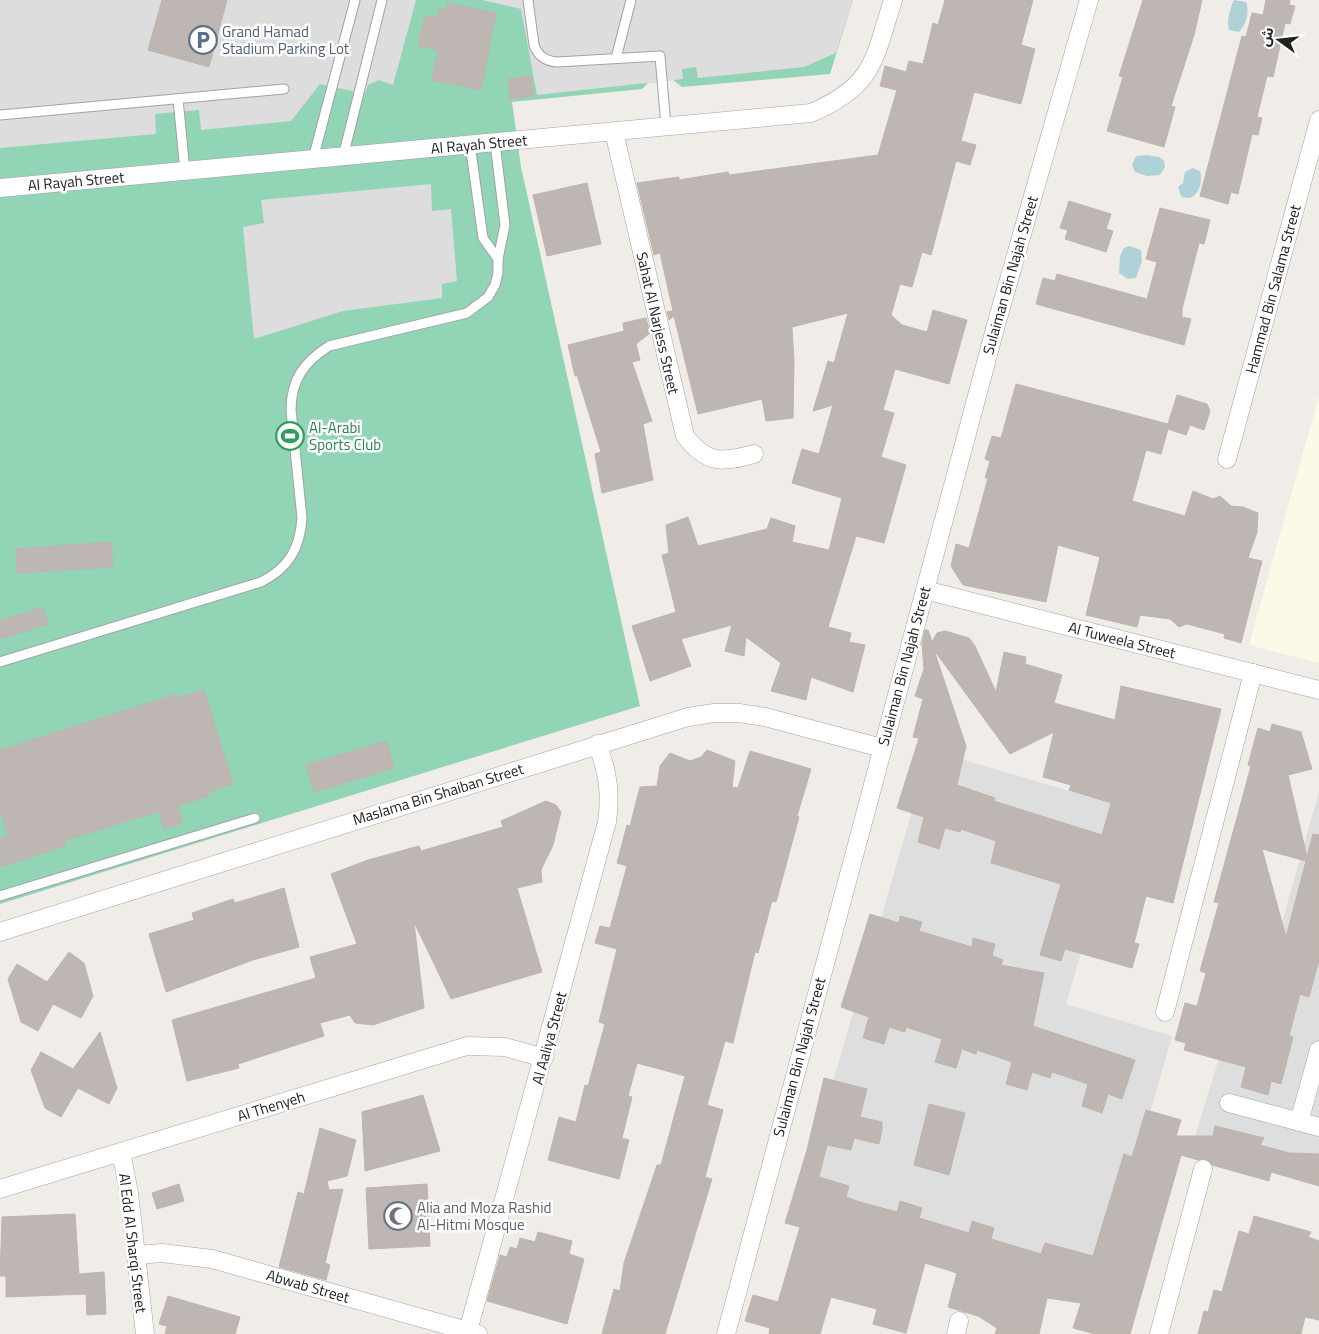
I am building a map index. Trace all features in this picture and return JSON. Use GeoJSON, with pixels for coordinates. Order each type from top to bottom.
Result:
{"type":"FeatureCollection","features":[{"type":"Feature","properties":{"kind":"street","name":"Al Rayah Street"},"geometry":{"type":"LineString","coordinates":[[0,188],[614,132],[811,112],[834,103],[854,89],[873,65],[893,0]]}},
{"type":"Feature","properties":{"kind":"street","name":"Sulaiman Bin Najah Street"},"geometry":{"type":"LineString","coordinates":[[726,1334],[996,325],[1089,0]]}},
{"type":"Feature","properties":{"kind":"street","name":"Hammad Bin Salama Street"},"geometry":{"type":"LineString","coordinates":[[1227,459],[1319,120]]}},
{"type":"Feature","properties":{"kind":"street","name":"Sahat Al Narjess Street"},"geometry":{"type":"LineString","coordinates":[[614,132],[685,436],[695,449],[707,458],[729,461],[754,454]]}},
{"type":"Feature","properties":{"kind":"street","name":"Al Tuweela Street"},"geometry":{"type":"LineString","coordinates":[[924,590],[1319,690]]}},
{"type":"Feature","properties":{"kind":"street"},"geometry":{"type":"LineString","coordinates":[[1165,1012],[1253,673]]}},
{"type":"Feature","properties":{"kind":"street","name":"Maslama Bin Shaiban Street"},"geometry":{"type":"LineString","coordinates":[[0,932],[688,717],[714,713],[739,713],[765,717],[882,748]]}},
{"type":"Feature","properties":{"kind":"street","name":"Al Aaliya Street"},"geometry":{"type":"LineString","coordinates":[[473,1333],[607,822],[610,803],[609,782],[597,744]]}},
{"type":"Feature","properties":{"kind":"street","name":"Al Thenyeh"},"geometry":{"type":"LineString","coordinates":[[0,1190],[467,1046],[505,1047],[544,1058]]}},
{"type":"Feature","properties":{"kind":"street"},"geometry":{"type":"LineString","coordinates":[[1299,1122],[1319,1050]]}},
{"type":"Feature","properties":{"kind":"street"},"geometry":{"type":"LineString","coordinates":[[1229,1103],[1319,1128]]}},
{"type":"Feature","properties":{"kind":"street","name":"Al Edd Al Sharqi Street"},"geometry":{"type":"LineString","coordinates":[[121,1152],[145,1334]]}},
{"type":"Feature","properties":{"kind":"street"},"geometry":{"type":"LineString","coordinates":[[1159,1334],[1203,1169]]}},
{"type":"Feature","properties":{"kind":"street","name":"Abwab Street"},"geometry":{"type":"LineString","coordinates":[[136,1255],[162,1253],[212,1259],[473,1333]]}},
{"type":"Feature","properties":{"kind":"lane"},"geometry":{"type":"LineString","coordinates":[[313,159],[355,0]]}},
{"type":"Feature","properties":{"kind":"lane"},"geometry":{"type":"LineString","coordinates":[[343,157],[382,0]]}},
{"type":"Feature","properties":{"kind":"lane"},"geometry":{"type":"LineString","coordinates":[[528,0],[534,45],[536,51],[545,59],[557,62],[660,56],[666,126]]}},
{"type":"Feature","properties":{"kind":"lane"},"geometry":{"type":"LineString","coordinates":[[616,58],[631,0]]}},
{"type":"Feature","properties":{"kind":"lane"},"geometry":{"type":"LineString","coordinates":[[0,115],[284,89]]}},
{"type":"Feature","properties":{"kind":"lane"},"geometry":{"type":"LineString","coordinates":[[178,99],[185,172]]}},
{"type":"Feature","properties":{"kind":"lane"},"geometry":{"type":"LineString","coordinates":[[0,662],[262,582],[276,574],[288,563],[296,549],[301,534],[302,518],[290,410],[291,396],[303,368],[314,356],[329,346],[467,312],[478,306],[488,297],[495,285],[505,225],[495,143]]}},
{"type":"Feature","properties":{"kind":"lane"},"geometry":{"type":"LineString","coordinates":[[470,144],[483,238],[498,259]]}},
{"type":"Feature","properties":{"kind":"lane"},"geometry":{"type":"LineString","coordinates":[[0,896],[255,818]]}},
{"type":"Feature","properties":{"kind":"shaded area","name":"Grand Hamad Stadium Parking Lot"},"geometry":{"type":"Polygon","coordinates":[[[0,0],[416,0],[393,85],[379,80],[368,85],[365,94],[320,84],[291,121],[201,130],[199,110],[155,114],[156,134],[0,148],[0,0]]]}},
{"type":"Feature","properties":{"kind":"shaded area"},"geometry":{"type":"Polygon","coordinates":[[[482,0],[853,0],[836,53],[804,67],[698,78],[696,67],[682,69],[683,79],[537,95],[521,9],[482,0]]]}},
{"type":"Feature","properties":{"kind":"shaded area"},"geometry":{"type":"Polygon","coordinates":[[[431,184],[432,211],[451,209],[457,281],[442,284],[442,298],[343,311],[254,339],[243,227],[264,223],[261,200],[431,184]]]}},
{"type":"Feature","properties":{"kind":"shaded area"},"geometry":{"type":"Polygon","coordinates":[[[1319,396],[1319,663],[1249,645],[1319,396]]]}},
{"type":"Feature","properties":{"kind":"shaded area"},"geometry":{"type":"Polygon","coordinates":[[[930,750],[1124,807],[1066,1004],[1172,1036],[1100,1287],[798,1201],[930,750]]]}},
{"type":"Feature","properties":{"kind":"shaded area"},"geometry":{"type":"Polygon","coordinates":[[[1319,791],[1319,1184],[1195,1136],[1220,1055],[1243,1061],[1319,791]]]}},
{"type":"Feature","properties":{"kind":"green space","name":"Al-Arabi Sports Club"},"geometry":{"type":"Polygon","coordinates":[[[0,0],[853,0],[830,74],[682,87],[673,80],[648,83],[642,89],[512,102],[521,167],[640,706],[0,904],[0,0]]]}},
{"type":"Feature","properties":{"kind":"water"},"geometry":{"type":"Polygon","coordinates":[[[1234,0],[1246,2],[1248,10],[1247,18],[1239,32],[1229,30],[1228,27],[1229,15],[1234,0]]]}},
{"type":"Feature","properties":{"kind":"water"},"geometry":{"type":"Polygon","coordinates":[[[1136,156],[1159,157],[1164,161],[1165,167],[1160,175],[1147,176],[1135,172],[1132,165],[1136,156]]]}},
{"type":"Feature","properties":{"kind":"water"},"geometry":{"type":"Polygon","coordinates":[[[1193,168],[1200,171],[1200,187],[1195,195],[1191,198],[1186,198],[1181,196],[1178,187],[1183,183],[1185,172],[1193,168]]]}},
{"type":"Feature","properties":{"kind":"water"},"geometry":{"type":"Polygon","coordinates":[[[1129,246],[1141,250],[1142,261],[1136,278],[1128,279],[1119,273],[1120,256],[1124,248],[1129,246]]]}},
{"type":"Feature","properties":{"kind":"building"},"geometry":{"type":"Polygon","coordinates":[[[162,0],[227,0],[209,67],[148,50],[162,0]]]}},
{"type":"Feature","properties":{"kind":"building"},"geometry":{"type":"Polygon","coordinates":[[[945,0],[1033,0],[1021,45],[1035,49],[1021,104],[974,92],[961,141],[976,145],[970,165],[956,161],[931,255],[922,252],[912,287],[900,284],[891,315],[902,325],[927,332],[933,310],[967,320],[949,384],[895,369],[883,410],[894,413],[881,457],[906,465],[884,543],[856,536],[828,627],[851,633],[849,642],[865,645],[853,692],[811,677],[806,700],[771,691],[781,663],[746,637],[744,656],[725,651],[732,625],[681,639],[691,666],[650,681],[632,626],[676,612],[662,555],[669,553],[666,525],[688,517],[698,546],[767,529],[771,518],[795,526],[792,542],[829,550],[842,498],[792,483],[802,449],[819,454],[833,405],[813,411],[828,361],[834,363],[848,313],[792,327],[794,361],[793,418],[766,421],[762,399],[698,414],[674,316],[669,320],[667,312],[673,311],[660,253],[654,255],[637,183],[679,177],[679,180],[728,172],[729,175],[878,155],[897,90],[880,86],[885,66],[906,72],[909,61],[923,64],[933,23],[938,25],[945,0]]]}},
{"type":"Feature","properties":{"kind":"building"},"geometry":{"type":"Polygon","coordinates":[[[1143,0],[1202,0],[1194,35],[1171,106],[1175,107],[1164,147],[1107,131],[1123,77],[1119,76],[1143,0]]]}},
{"type":"Feature","properties":{"kind":"building"},"geometry":{"type":"Polygon","coordinates":[[[1266,0],[1290,0],[1289,5],[1295,6],[1290,24],[1285,23],[1273,77],[1267,76],[1257,117],[1262,118],[1258,135],[1252,134],[1238,194],[1231,192],[1228,204],[1200,196],[1242,36],[1246,37],[1252,13],[1263,15],[1266,0]]]}},
{"type":"Feature","properties":{"kind":"building"},"geometry":{"type":"Polygon","coordinates":[[[447,3],[496,13],[481,90],[432,80],[438,50],[418,46],[425,16],[437,18],[439,8],[446,9],[447,3]]]}},
{"type":"Feature","properties":{"kind":"building"},"geometry":{"type":"Polygon","coordinates":[[[531,76],[534,96],[510,99],[508,79],[531,76]]]}},
{"type":"Feature","properties":{"kind":"building"},"geometry":{"type":"Polygon","coordinates":[[[587,183],[601,244],[547,256],[533,195],[587,183]]]}},
{"type":"Feature","properties":{"kind":"building"},"geometry":{"type":"Polygon","coordinates":[[[1069,201],[1111,214],[1106,229],[1113,231],[1106,252],[1065,239],[1068,230],[1060,228],[1069,201]]]}},
{"type":"Feature","properties":{"kind":"building"},"geometry":{"type":"Polygon","coordinates":[[[1160,208],[1210,220],[1204,244],[1199,243],[1182,309],[1182,317],[1191,319],[1184,345],[1036,304],[1043,278],[1055,281],[1057,274],[1147,299],[1157,262],[1146,259],[1160,208]]]}},
{"type":"Feature","properties":{"kind":"building"},"geometry":{"type":"Polygon","coordinates":[[[646,318],[650,333],[636,344],[640,360],[632,362],[652,421],[643,424],[653,480],[602,493],[595,454],[601,452],[577,375],[575,376],[568,345],[624,331],[623,323],[646,318]]]}},
{"type":"Feature","properties":{"kind":"building"},"geometry":{"type":"Polygon","coordinates":[[[1016,384],[1168,424],[1177,395],[1207,404],[1210,411],[1204,430],[1190,425],[1186,435],[1168,429],[1161,454],[1146,450],[1132,501],[1185,516],[1193,491],[1213,499],[1220,496],[1231,506],[1243,507],[1258,513],[1257,532],[1248,558],[1262,561],[1241,643],[1224,638],[1225,634],[1187,624],[1179,627],[1170,619],[1140,615],[1137,627],[1086,615],[1100,557],[1058,545],[1046,602],[963,585],[951,566],[956,544],[969,548],[988,478],[985,478],[990,461],[985,459],[992,436],[1001,438],[1016,384]]]}},
{"type":"Feature","properties":{"kind":"building"},"geometry":{"type":"Polygon","coordinates":[[[111,542],[113,567],[17,573],[16,549],[111,542]]]}},
{"type":"Feature","properties":{"kind":"building"},"geometry":{"type":"Polygon","coordinates":[[[43,607],[48,624],[0,639],[0,621],[43,607]]]}},
{"type":"Feature","properties":{"kind":"building"},"geometry":{"type":"Polygon","coordinates":[[[925,630],[928,630],[932,642],[937,633],[945,631],[969,638],[975,646],[996,692],[1004,652],[1026,657],[1025,664],[1062,675],[1054,703],[1115,720],[1121,686],[1221,709],[1173,903],[1146,896],[1134,943],[1139,944],[1132,968],[1065,949],[1061,961],[1040,955],[1061,884],[991,863],[996,841],[961,829],[960,832],[945,828],[939,849],[918,842],[924,817],[897,808],[919,738],[913,737],[923,699],[915,696],[924,669],[922,643],[925,630]],[[934,650],[966,746],[957,785],[995,798],[994,801],[1102,835],[1111,803],[1069,790],[1071,785],[1043,777],[1054,732],[1010,754],[934,650]]]}},
{"type":"Feature","properties":{"kind":"building"},"geometry":{"type":"Polygon","coordinates":[[[204,690],[233,784],[207,792],[209,796],[177,806],[183,823],[164,829],[159,811],[64,841],[65,846],[0,867],[0,838],[8,836],[0,810],[0,750],[177,694],[178,698],[204,690]]]}},
{"type":"Feature","properties":{"kind":"building"},"geometry":{"type":"Polygon","coordinates":[[[1272,724],[1301,732],[1312,769],[1288,775],[1307,857],[1313,834],[1319,835],[1319,960],[1309,997],[1300,994],[1289,1036],[1293,1037],[1281,1084],[1271,1081],[1268,1095],[1241,1087],[1246,1067],[1184,1050],[1186,1043],[1175,1040],[1185,1003],[1197,1006],[1206,973],[1200,971],[1219,903],[1214,902],[1251,766],[1248,765],[1258,728],[1270,732],[1272,724]],[[1262,849],[1286,937],[1306,861],[1262,849]]]}},
{"type":"Feature","properties":{"kind":"building"},"geometry":{"type":"Polygon","coordinates":[[[386,741],[394,768],[314,792],[306,765],[386,741]]]}},
{"type":"Feature","properties":{"kind":"building"},"geometry":{"type":"Polygon","coordinates":[[[707,750],[735,761],[732,787],[738,788],[750,751],[811,769],[797,816],[799,817],[776,902],[772,901],[758,953],[755,952],[733,1043],[725,1041],[707,1105],[723,1110],[705,1177],[712,1179],[665,1334],[602,1334],[614,1289],[620,1291],[624,1263],[657,1165],[661,1165],[685,1076],[637,1063],[628,1096],[632,1097],[622,1138],[629,1140],[619,1179],[548,1160],[559,1117],[576,1122],[585,1085],[588,1086],[605,1024],[599,1022],[617,949],[595,943],[600,926],[610,928],[627,866],[617,863],[627,825],[630,826],[640,787],[657,786],[660,766],[670,753],[690,761],[701,757],[707,750]]]}},
{"type":"Feature","properties":{"kind":"building"},"geometry":{"type":"Polygon","coordinates":[[[546,801],[556,805],[561,812],[553,845],[541,870],[542,882],[517,888],[542,972],[451,999],[414,922],[424,1008],[373,1025],[355,1023],[350,1015],[320,1023],[324,1036],[238,1064],[239,1068],[187,1081],[172,1020],[316,978],[310,957],[357,944],[331,874],[368,860],[419,846],[421,851],[503,827],[501,821],[546,801]]]}},
{"type":"Feature","properties":{"kind":"building"},"geometry":{"type":"Polygon","coordinates":[[[284,888],[299,947],[253,960],[166,992],[149,934],[194,920],[192,913],[233,899],[235,903],[284,888]]]}},
{"type":"Feature","properties":{"kind":"building"},"geometry":{"type":"Polygon","coordinates":[[[870,914],[899,923],[900,916],[922,922],[919,931],[972,947],[973,938],[995,944],[992,956],[1003,960],[1001,965],[1044,973],[1033,1026],[1135,1060],[1122,1099],[1108,1094],[1102,1113],[1082,1106],[1088,1084],[1052,1072],[1050,1078],[1032,1072],[1027,1090],[1006,1084],[1012,1062],[977,1050],[976,1054],[962,1049],[956,1068],[935,1062],[942,1039],[906,1027],[905,1032],[889,1027],[884,1044],[863,1038],[869,1017],[841,1007],[870,914]]]}},
{"type":"Feature","properties":{"kind":"building"},"geometry":{"type":"Polygon","coordinates":[[[69,952],[84,963],[93,996],[81,1018],[53,1004],[38,1031],[21,1022],[8,979],[17,964],[47,982],[69,952]]]}},
{"type":"Feature","properties":{"kind":"building"},"geometry":{"type":"Polygon","coordinates":[[[100,1032],[117,1088],[109,1104],[78,1088],[61,1117],[45,1108],[31,1070],[41,1052],[73,1069],[100,1032]]]}},
{"type":"Feature","properties":{"kind":"building"},"geometry":{"type":"Polygon","coordinates":[[[824,1078],[867,1089],[860,1117],[882,1122],[882,1130],[879,1144],[854,1138],[851,1150],[827,1145],[819,1177],[849,1186],[846,1197],[860,1202],[897,1212],[900,1201],[922,1208],[919,1218],[969,1233],[972,1221],[994,1228],[991,1239],[1041,1254],[1045,1243],[1093,1256],[1124,1154],[1132,1157],[1146,1110],[1181,1120],[1176,1136],[1213,1136],[1215,1126],[1264,1138],[1260,1145],[1289,1153],[1319,1154],[1319,1186],[1271,1172],[1269,1181],[1212,1165],[1206,1159],[1198,1160],[1181,1155],[1130,1334],[1095,1334],[1073,1328],[1081,1303],[1047,1298],[1039,1334],[995,1334],[997,1328],[978,1316],[948,1307],[957,1273],[925,1263],[906,1333],[873,1324],[877,1309],[831,1297],[820,1334],[769,1334],[770,1328],[745,1321],[753,1295],[778,1302],[800,1227],[785,1223],[807,1150],[824,1078]]]}},
{"type":"Feature","properties":{"kind":"building"},"geometry":{"type":"Polygon","coordinates":[[[423,1095],[440,1151],[365,1171],[362,1112],[423,1095]]]}},
{"type":"Feature","properties":{"kind":"building"},"geometry":{"type":"Polygon","coordinates":[[[929,1104],[965,1113],[949,1175],[914,1165],[929,1104]]]}},
{"type":"Feature","properties":{"kind":"building"},"geometry":{"type":"Polygon","coordinates":[[[320,1128],[356,1140],[347,1176],[327,1181],[329,1190],[343,1189],[325,1263],[330,1265],[326,1280],[279,1267],[298,1192],[304,1194],[320,1128]]]}},
{"type":"Feature","properties":{"kind":"building"},"geometry":{"type":"Polygon","coordinates":[[[179,1184],[184,1201],[157,1209],[152,1193],[179,1184]]]}},
{"type":"Feature","properties":{"kind":"building","name":"Alia and Moza Rashid Al-Hitmi Mosque"},"geometry":{"type":"Polygon","coordinates":[[[427,1184],[430,1246],[369,1249],[366,1188],[427,1184]]]}},
{"type":"Feature","properties":{"kind":"building"},"geometry":{"type":"Polygon","coordinates":[[[75,1214],[79,1274],[104,1272],[106,1314],[87,1315],[86,1294],[6,1297],[6,1276],[0,1276],[2,1217],[75,1214]]]}},
{"type":"Feature","properties":{"kind":"building"},"geometry":{"type":"Polygon","coordinates":[[[1254,1216],[1311,1232],[1308,1237],[1319,1241],[1319,1320],[1305,1317],[1301,1334],[1198,1334],[1204,1311],[1208,1312],[1214,1290],[1222,1292],[1239,1231],[1249,1234],[1254,1216]]]}},
{"type":"Feature","properties":{"kind":"building"},"geometry":{"type":"Polygon","coordinates":[[[538,1232],[572,1241],[569,1254],[584,1259],[567,1324],[487,1301],[500,1255],[507,1257],[510,1247],[517,1249],[520,1238],[535,1242],[538,1232]]]}},
{"type":"Feature","properties":{"kind":"building"},"geometry":{"type":"Polygon","coordinates":[[[168,1296],[240,1317],[235,1334],[165,1334],[167,1326],[159,1324],[168,1296]]]}},
{"type":"Feature","properties":{"kind":"place","name":"Grand Hamad Stadium Parking Lot"},"geometry":{"type":"Point","coordinates":[203,40]}},
{"type":"Feature","properties":{"kind":"place","name":"Al-Arabi Sports Club"},"geometry":{"type":"Point","coordinates":[290,436]}},
{"type":"Feature","properties":{"kind":"place","name":"Alia and Moza Rashid Al-Hitmi Mosque"},"geometry":{"type":"Point","coordinates":[398,1216]}}]}
